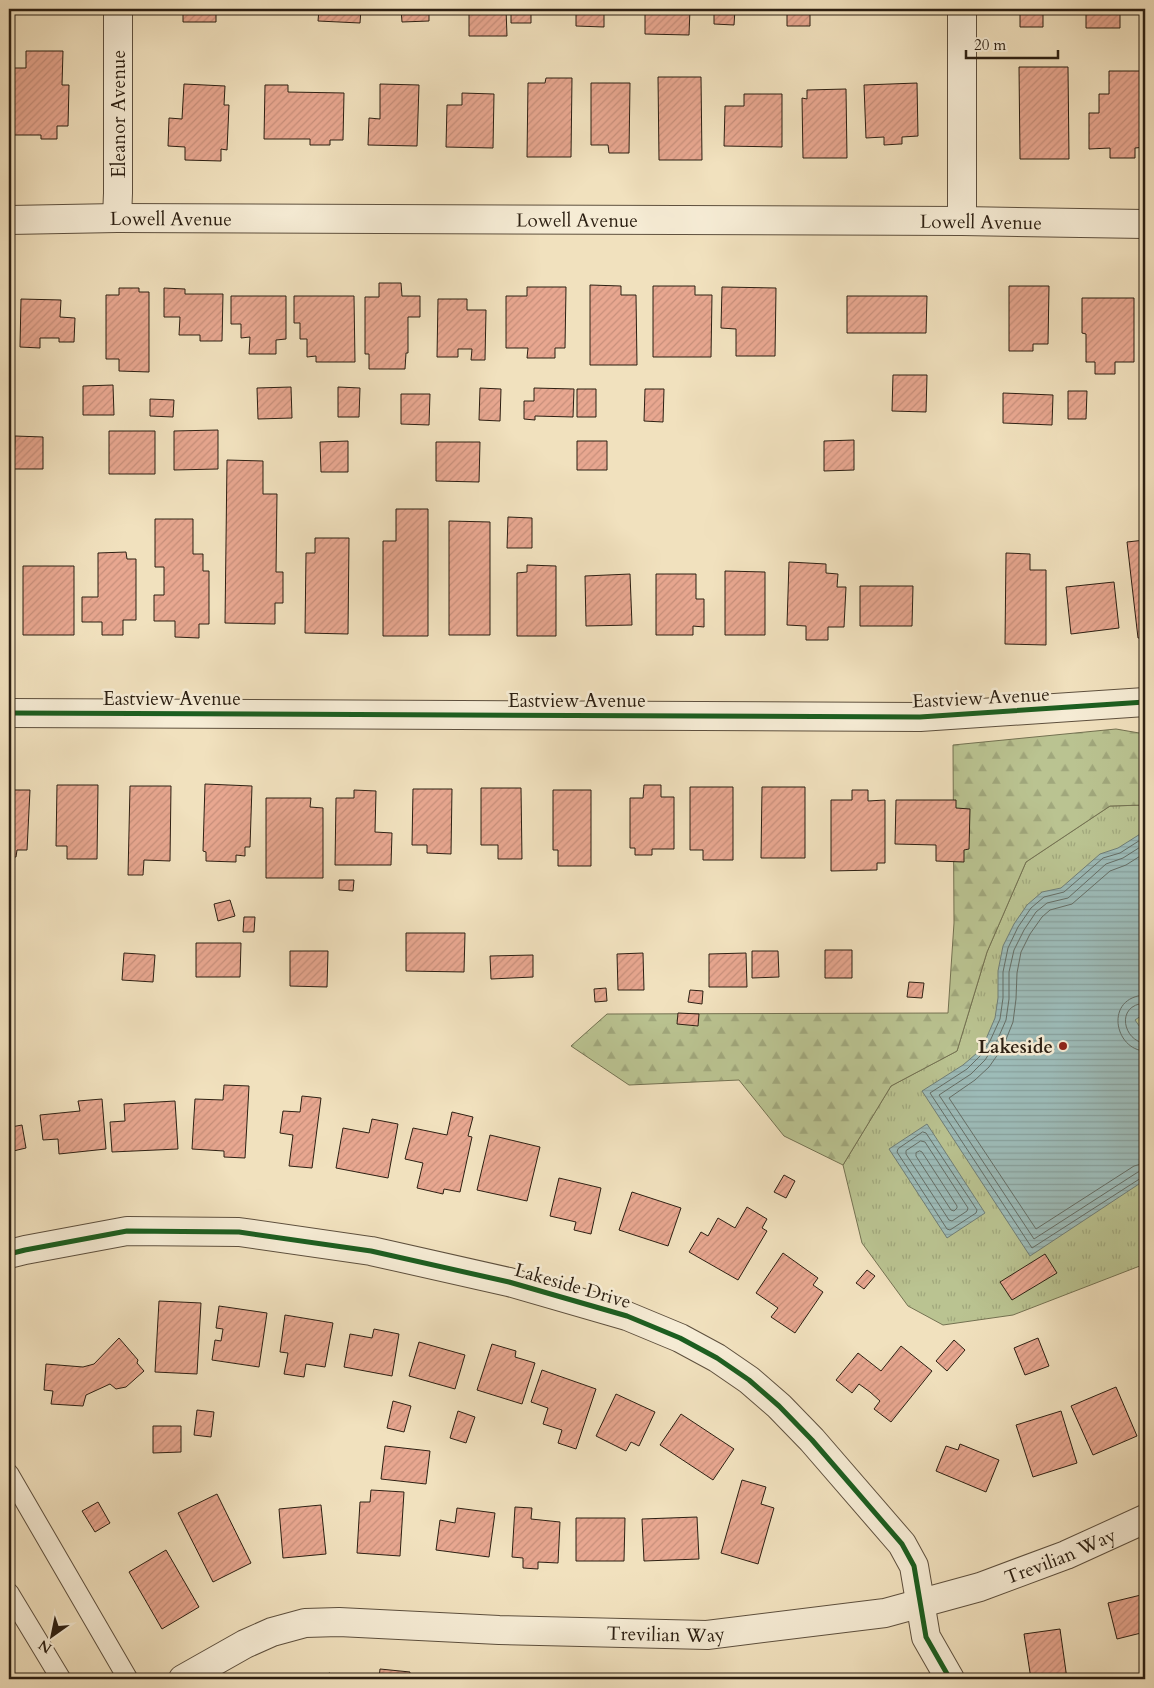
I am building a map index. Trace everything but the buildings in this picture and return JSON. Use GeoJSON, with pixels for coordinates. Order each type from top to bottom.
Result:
{"type":"FeatureCollection","features":[{"type":"Feature","properties":{"kind":"street","name":"Eleanor Avenue"},"geometry":{"type":"LineString","coordinates":[[116,218],[118,193],[118,9]]}},
{"type":"Feature","properties":{"kind":"street"},"geometry":{"type":"LineString","coordinates":[[962,9],[962,221]]}},
{"type":"Feature","properties":{"kind":"street","name":"Lowell Avenue"},"geometry":{"type":"LineString","coordinates":[[9,220],[116,218],[962,221],[1145,224]]}},
{"type":"Feature","properties":{"kind":"street","name":"Eastview Avenue"},"geometry":{"type":"LineString","coordinates":[[9,713],[920,717],[1145,702]]}},
{"type":"Feature","properties":{"kind":"street","name":"Lakeside Drive"},"geometry":{"type":"LineString","coordinates":[[9,1254],[127,1231],[239,1232],[372,1251],[509,1282],[627,1316],[680,1338],[717,1358],[749,1380],[779,1406],[812,1440],[902,1544],[914,1566],[926,1637],[950,1679]]}},
{"type":"Feature","properties":{"kind":"street","name":"Trevilian Way"},"geometry":{"type":"LineString","coordinates":[[192,1677],[263,1636],[304,1623],[339,1622],[499,1630],[707,1635],[885,1612],[980,1587],[1066,1555],[1145,1518]]}},
{"type":"Feature","properties":{"kind":"lane"},"geometry":{"type":"LineString","coordinates":[[9,1474],[128,1679]]}},
{"type":"Feature","properties":{"kind":"lane"},"geometry":{"type":"LineString","coordinates":[[9,1593],[61,1679]]}},
{"type":"Feature","properties":{"kind":"green space"},"geometry":{"type":"Polygon","coordinates":[[[1116,729],[1145,734],[1145,805],[1110,806],[1026,862],[987,952],[957,1051],[891,1086],[843,1165],[784,1136],[739,1080],[629,1085],[571,1046],[607,1014],[948,1013],[954,923],[953,745],[1116,729]]]}},
{"type":"Feature","properties":{"kind":"green space"},"geometry":{"type":"Polygon","coordinates":[[[1145,805],[1145,1264],[1013,1315],[943,1325],[908,1306],[862,1243],[843,1165],[891,1086],[957,1051],[987,952],[1026,862],[1110,806],[1145,805]]]}},
{"type":"Feature","properties":{"kind":"water","name":"Lakeside"},"geometry":{"type":"Polygon","coordinates":[[[1145,831],[1145,1013],[1135,1020],[1145,1033],[1145,1180],[1030,1256],[922,1091],[963,1065],[977,1053],[986,1039],[995,1018],[998,998],[998,971],[1003,946],[1014,924],[1027,905],[1042,892],[1061,888],[1100,854],[1118,848],[1145,831]]]}},
{"type":"Feature","properties":{"kind":"water"},"geometry":{"type":"Polygon","coordinates":[[[927,1124],[985,1213],[947,1238],[889,1149],[927,1124]]]}},
{"type":"Feature","properties":{"kind":"cycle path"},"geometry":{"type":"LineString","coordinates":[[9,713],[920,717],[1145,702]]}},
{"type":"Feature","properties":{"kind":"cycle path"},"geometry":{"type":"LineString","coordinates":[[9,1254],[127,1231],[239,1232],[371,1251],[509,1282],[627,1316],[680,1338],[717,1358],[749,1380],[779,1406],[812,1440],[902,1544],[914,1566],[926,1637],[950,1679]]}},
{"type":"Feature","properties":{"kind":"place","name":"Lakeside"},"geometry":{"type":"Point","coordinates":[1063,1046]}}]}
